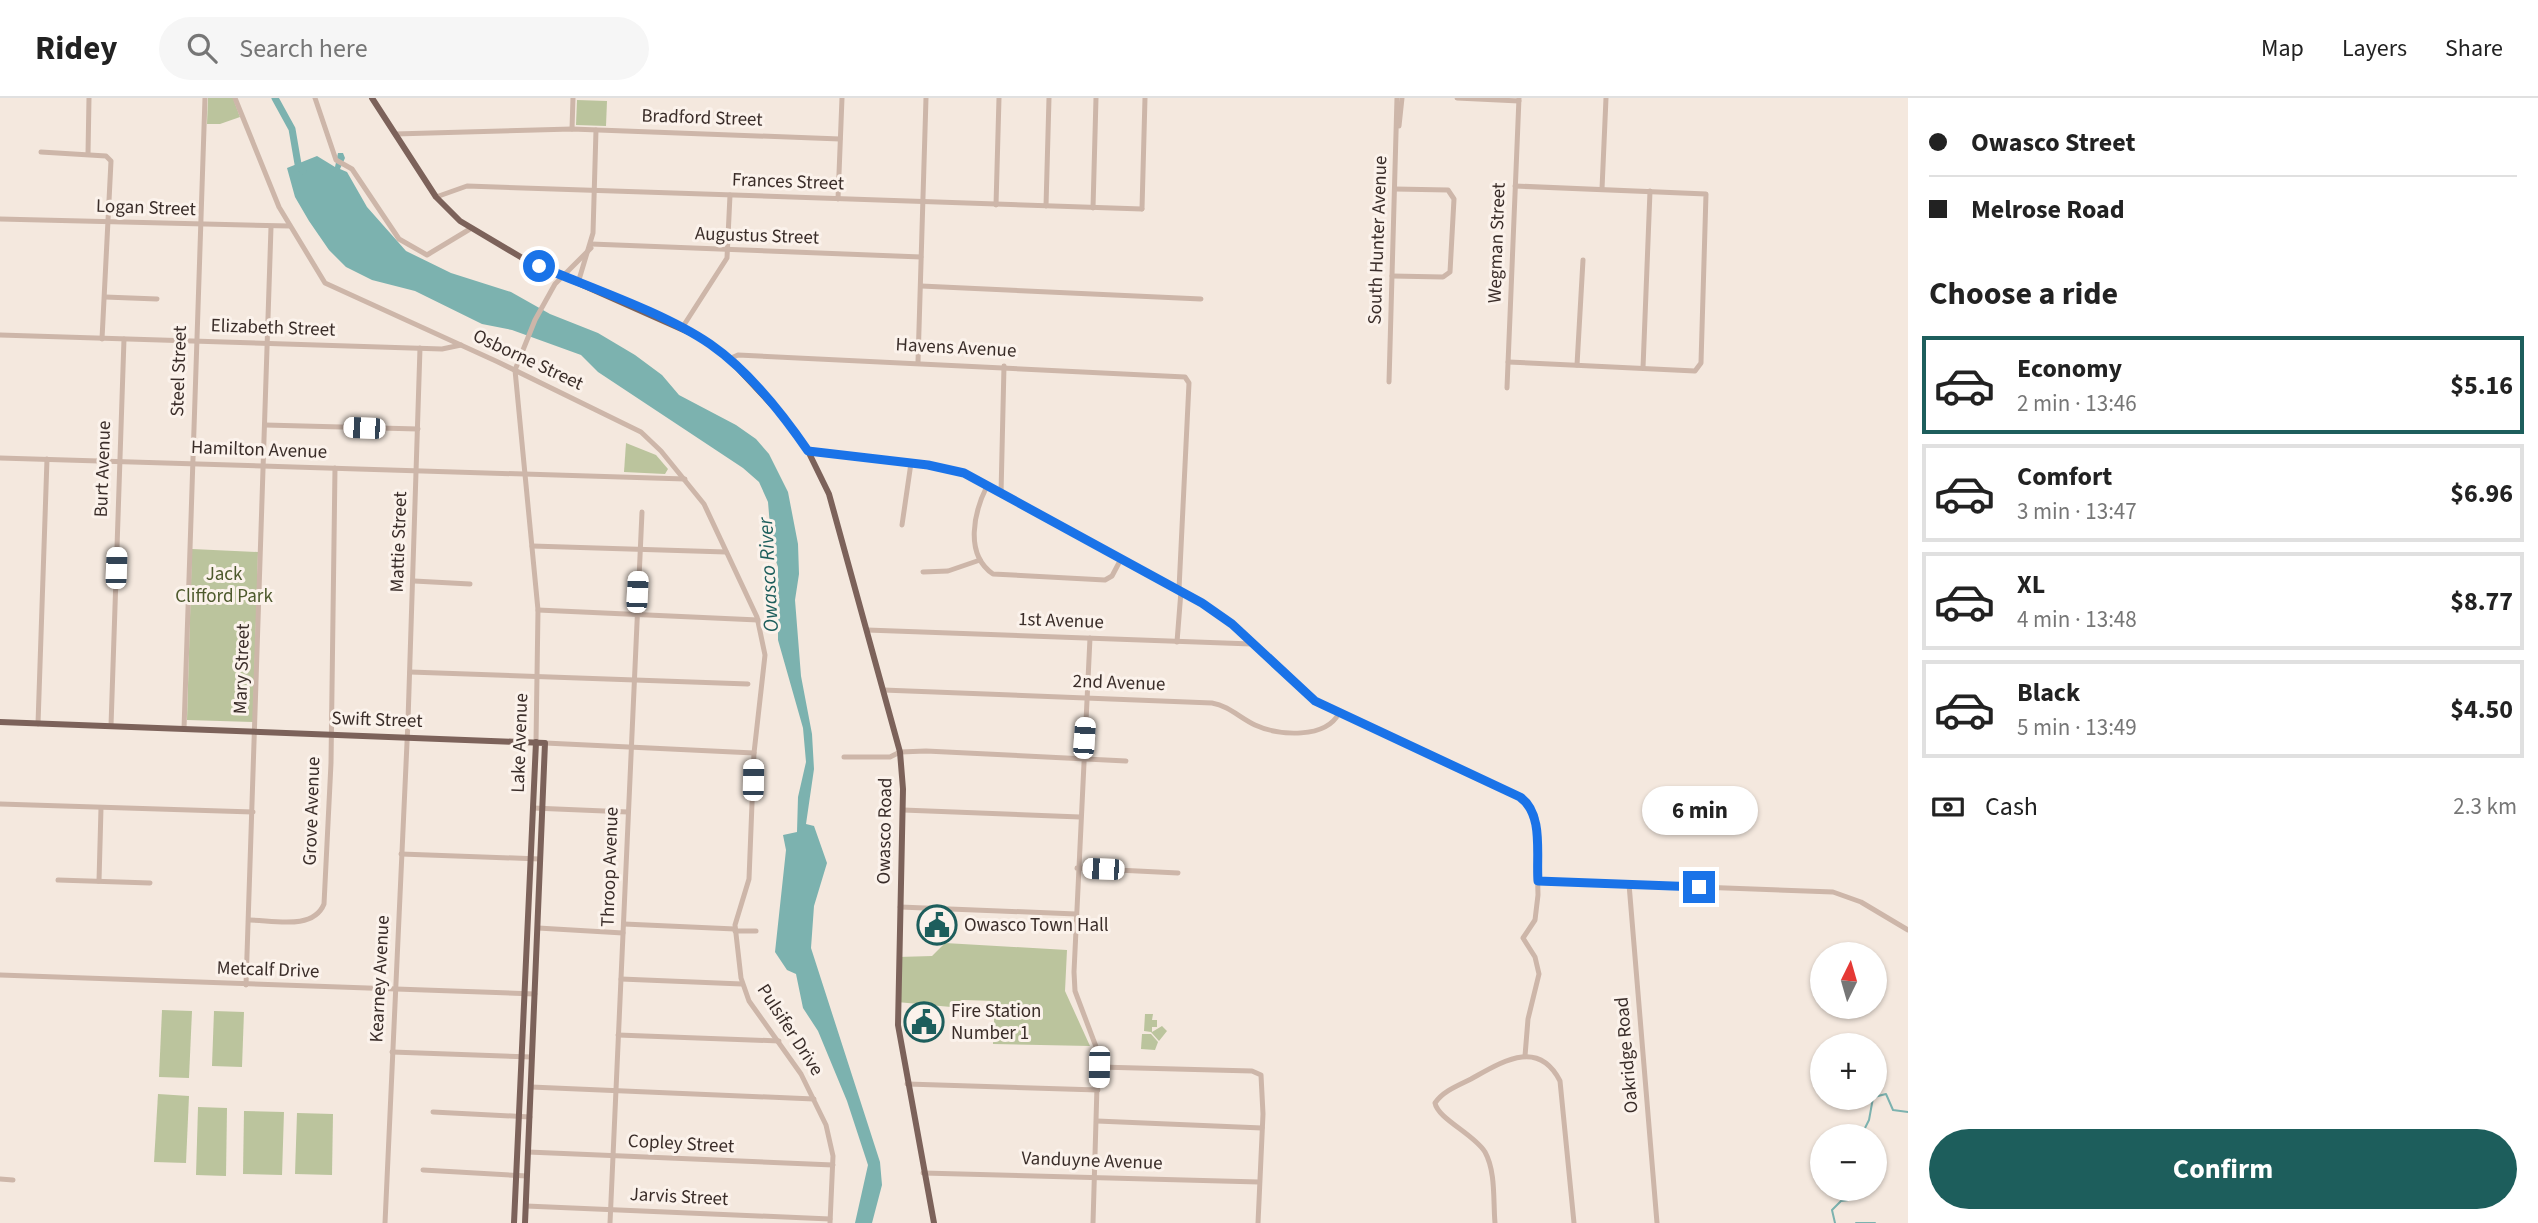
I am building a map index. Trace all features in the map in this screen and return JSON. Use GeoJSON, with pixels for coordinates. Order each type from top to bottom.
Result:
{"type":"FeatureCollection","features":[{"type":"Feature","properties":{"kind":"main road","name":"Owasco Road"},"geometry":{"type":"LineString","coordinates":[[372,98],[436,197],[471,229],[511,252],[682,328],[728,358],[775,407],[808,451],[833,507],[900,752],[903,810],[898,1013],[907,1084],[934,1223]]}},
{"type":"Feature","properties":{"kind":"main road","name":"Swift Street"},"geometry":{"type":"LineString","coordinates":[[0,722],[545,743]]}},
{"type":"Feature","properties":{"kind":"main road","name":"Lake Avenue"},"geometry":{"type":"LineString","coordinates":[[514,1223],[536,742]]}},
{"type":"Feature","properties":{"kind":"main road","name":"Lake Avenue"},"geometry":{"type":"LineString","coordinates":[[525,1223],[545,743]]}},
{"type":"Feature","properties":{"kind":"street"},"geometry":{"type":"LineString","coordinates":[[88,154],[89,98]]}},
{"type":"Feature","properties":{"kind":"street","name":"Steel Street"},"geometry":{"type":"LineString","coordinates":[[184,729],[205,98]]}},
{"type":"Feature","properties":{"kind":"street","name":"Osborne Street"},"geometry":{"type":"LineString","coordinates":[[235,98],[272,191],[325,283],[515,370],[641,432],[685,479],[704,504],[758,620],[765,655],[762,685]]}},
{"type":"Feature","properties":{"kind":"street"},"geometry":{"type":"LineString","coordinates":[[315,98],[336,160],[352,169],[399,239],[429,255],[471,229]]}},
{"type":"Feature","properties":{"kind":"street"},"geometry":{"type":"LineString","coordinates":[[572,129],[573,98]]}},
{"type":"Feature","properties":{"kind":"street"},"geometry":{"type":"LineString","coordinates":[[838,199],[842,98]]}},
{"type":"Feature","properties":{"kind":"street"},"geometry":{"type":"LineString","coordinates":[[918,362],[926,98]]}},
{"type":"Feature","properties":{"kind":"street"},"geometry":{"type":"LineString","coordinates":[[996,205],[999,98]]}},
{"type":"Feature","properties":{"kind":"street"},"geometry":{"type":"LineString","coordinates":[[1046,206],[1049,98]]}},
{"type":"Feature","properties":{"kind":"street"},"geometry":{"type":"LineString","coordinates":[[1093,208],[1097,98]]}},
{"type":"Feature","properties":{"kind":"street","name":"Frances Street"},"geometry":{"type":"LineString","coordinates":[[436,197],[467,186],[1142,211],[1145,98]]}},
{"type":"Feature","properties":{"kind":"street","name":"South Hunter Avenue"},"geometry":{"type":"LineString","coordinates":[[1389,382],[1400,98]]}},
{"type":"Feature","properties":{"kind":"street"},"geometry":{"type":"LineString","coordinates":[[1457,98],[1519,99]]}},
{"type":"Feature","properties":{"kind":"street"},"geometry":{"type":"LineString","coordinates":[[1602,190],[1606,98]]}},
{"type":"Feature","properties":{"kind":"street","name":"Wegman Street"},"geometry":{"type":"LineString","coordinates":[[1507,388],[1519,99]]}},
{"type":"Feature","properties":{"kind":"street","name":"Bradford Street"},"geometry":{"type":"LineString","coordinates":[[395,134],[572,129],[840,139]]}},
{"type":"Feature","properties":{"kind":"street"},"geometry":{"type":"LineString","coordinates":[[578,283],[591,246],[596,130]]}},
{"type":"Feature","properties":{"kind":"street"},"geometry":{"type":"LineString","coordinates":[[41,152],[108,156],[111,171],[102,338]]}},
{"type":"Feature","properties":{"kind":"street"},"geometry":{"type":"LineString","coordinates":[[1508,362],[1699,369],[1706,194],[1515,186]]}},
{"type":"Feature","properties":{"kind":"street"},"geometry":{"type":"LineString","coordinates":[[1392,276],[1443,277],[1448,274],[1453,211],[1453,195],[1450,191],[1395,189]]}},
{"type":"Feature","properties":{"kind":"street"},"geometry":{"type":"LineString","coordinates":[[1643,368],[1650,191]]}},
{"type":"Feature","properties":{"kind":"street"},"geometry":{"type":"LineString","coordinates":[[682,328],[727,258],[730,195]]}},
{"type":"Feature","properties":{"kind":"street","name":"Logan Street"},"geometry":{"type":"LineString","coordinates":[[0,219],[271,228],[290,226]]}},
{"type":"Feature","properties":{"kind":"street","name":"Mary Street"},"geometry":{"type":"LineString","coordinates":[[246,985],[271,228]]}},
{"type":"Feature","properties":{"kind":"street","name":"Augustus Street"},"geometry":{"type":"LineString","coordinates":[[591,246],[921,257]]}},
{"type":"Feature","properties":{"kind":"street","name":"Lake Avenue"},"geometry":{"type":"LineString","coordinates":[[536,742],[538,610],[515,370],[522,348],[546,299],[561,275],[591,246]]}},
{"type":"Feature","properties":{"kind":"street"},"geometry":{"type":"LineString","coordinates":[[1577,365],[1583,260]]}},
{"type":"Feature","properties":{"kind":"street"},"geometry":{"type":"LineString","coordinates":[[921,286],[1201,299]]}},
{"type":"Feature","properties":{"kind":"street"},"geometry":{"type":"LineString","coordinates":[[105,297],[156,299]]}},
{"type":"Feature","properties":{"kind":"street","name":"Elizabeth Street"},"geometry":{"type":"LineString","coordinates":[[0,335],[420,348],[461,345]]}},
{"type":"Feature","properties":{"kind":"street","name":"Burt Avenue"},"geometry":{"type":"LineString","coordinates":[[111,726],[124,339]]}},
{"type":"Feature","properties":{"kind":"street","name":"Mattie Street"},"geometry":{"type":"LineString","coordinates":[[407,737],[420,348]]}},
{"type":"Feature","properties":{"kind":"street","name":"Havens Avenue"},"geometry":{"type":"LineString","coordinates":[[728,358],[738,355],[918,362],[1182,376],[1189,383],[1180,590]]}},
{"type":"Feature","properties":{"kind":"street"},"geometry":{"type":"LineString","coordinates":[[1001,494],[1004,366]]}},
{"type":"Feature","properties":{"kind":"street"},"geometry":{"type":"LineString","coordinates":[[265,425],[418,429]]}},
{"type":"Feature","properties":{"kind":"street"},"geometry":{"type":"LineString","coordinates":[[808,451],[958,471],[1180,590],[1221,615],[1305,692],[1339,713],[1526,801],[1535,818],[1538,881],[1535,920],[1523,936],[1535,957],[1539,974],[1528,1019],[1525,1056]]}},
{"type":"Feature","properties":{"kind":"street","name":"Hamilton Avenue"},"geometry":{"type":"LineString","coordinates":[[0,458],[685,479]]}},
{"type":"Feature","properties":{"kind":"street"},"geometry":{"type":"LineString","coordinates":[[37,724],[47,459]]}},
{"type":"Feature","properties":{"kind":"street"},"geometry":{"type":"LineString","coordinates":[[902,525],[911,463]]}},
{"type":"Feature","properties":{"kind":"street","name":"Grove Avenue"},"geometry":{"type":"LineString","coordinates":[[249,920],[309,920],[322,909],[330,734],[335,468]]}},
{"type":"Feature","properties":{"kind":"street"},"geometry":{"type":"LineString","coordinates":[[987,486],[974,528],[980,560],[990,572],[1001,577],[1092,581],[1111,578],[1121,559]]}},
{"type":"Feature","properties":{"kind":"street","name":"Throop Avenue"},"geometry":{"type":"LineString","coordinates":[[610,1223],[642,512]]}},
{"type":"Feature","properties":{"kind":"street"},"geometry":{"type":"LineString","coordinates":[[532,546],[726,552]]}},
{"type":"Feature","properties":{"kind":"street"},"geometry":{"type":"LineString","coordinates":[[923,572],[948,571],[980,560]]}},
{"type":"Feature","properties":{"kind":"street"},"geometry":{"type":"LineString","coordinates":[[414,581],[470,584]]}},
{"type":"Feature","properties":{"kind":"street"},"geometry":{"type":"LineString","coordinates":[[1177,642],[1180,590]]}},
{"type":"Feature","properties":{"kind":"street"},"geometry":{"type":"LineString","coordinates":[[538,610],[758,620]]}},
{"type":"Feature","properties":{"kind":"street","name":"1st Avenue"},"geometry":{"type":"LineString","coordinates":[[867,631],[1253,644]]}},
{"type":"Feature","properties":{"kind":"street"},"geometry":{"type":"LineString","coordinates":[[1090,638],[1077,868],[1074,982],[1096,1039],[1099,1067],[1093,1223]]}},
{"type":"Feature","properties":{"kind":"street"},"geometry":{"type":"LineString","coordinates":[[410,673],[748,684]]}},
{"type":"Feature","properties":{"kind":"street","name":"Pulsifer Drive"},"geometry":{"type":"LineString","coordinates":[[762,685],[754,753],[749,879],[735,930],[743,984],[754,1010],[802,1074],[831,1140],[833,1165],[830,1221]]}},
{"type":"Feature","properties":{"kind":"street","name":"2nd Avenue"},"geometry":{"type":"LineString","coordinates":[[883,690],[1216,703],[1252,724],[1277,732],[1322,728],[1333,723],[1339,713]]}},
{"type":"Feature","properties":{"kind":"street","name":"Kearney Avenue"},"geometry":{"type":"LineString","coordinates":[[385,1223],[407,737]]}},
{"type":"Feature","properties":{"kind":"street","name":"Swift Street"},"geometry":{"type":"LineString","coordinates":[[545,743],[754,753]]}},
{"type":"Feature","properties":{"kind":"street"},"geometry":{"type":"LineString","coordinates":[[844,757],[895,757],[900,752],[1083,757],[1126,761]]}},
{"type":"Feature","properties":{"kind":"street"},"geometry":{"type":"LineString","coordinates":[[0,804],[253,812]]}},
{"type":"Feature","properties":{"kind":"street"},"geometry":{"type":"LineString","coordinates":[[99,881],[101,808]]}},
{"type":"Feature","properties":{"kind":"street"},"geometry":{"type":"LineString","coordinates":[[533,808],[628,812]]}},
{"type":"Feature","properties":{"kind":"street"},"geometry":{"type":"LineString","coordinates":[[903,810],[1080,817]]}},
{"type":"Feature","properties":{"kind":"street"},"geometry":{"type":"LineString","coordinates":[[401,854],[540,859]]}},
{"type":"Feature","properties":{"kind":"street"},"geometry":{"type":"LineString","coordinates":[[1077,868],[1178,873]]}},
{"type":"Feature","properties":{"kind":"street"},"geometry":{"type":"LineString","coordinates":[[58,880],[150,883]]}},
{"type":"Feature","properties":{"kind":"street"},"geometry":{"type":"LineString","coordinates":[[1538,881],[1833,892],[1861,902],[1908,930]]}},
{"type":"Feature","properties":{"kind":"street","name":"Oakridge Road"},"geometry":{"type":"LineString","coordinates":[[1629,884],[1657,1223]]}},
{"type":"Feature","properties":{"kind":"street"},"geometry":{"type":"LineString","coordinates":[[900,907],[1076,914]]}},
{"type":"Feature","properties":{"kind":"street"},"geometry":{"type":"LineString","coordinates":[[624,923],[756,931]]}},
{"type":"Feature","properties":{"kind":"street"},"geometry":{"type":"LineString","coordinates":[[538,928],[623,933]]}},
{"type":"Feature","properties":{"kind":"street","name":"Metcalf Drive"},"geometry":{"type":"LineString","coordinates":[[0,975],[535,994]]}},
{"type":"Feature","properties":{"kind":"street"},"geometry":{"type":"LineString","coordinates":[[621,979],[743,984]]}},
{"type":"Feature","properties":{"kind":"street"},"geometry":{"type":"LineString","coordinates":[[618,1034],[779,1041]]}},
{"type":"Feature","properties":{"kind":"street"},"geometry":{"type":"LineString","coordinates":[[392,1052],[532,1057]]}},
{"type":"Feature","properties":{"kind":"street"},"geometry":{"type":"LineString","coordinates":[[1495,1223],[1486,1154],[1472,1136],[1436,1107],[1437,1099],[1507,1060],[1525,1056],[1547,1064],[1560,1081],[1574,1223]]}},
{"type":"Feature","properties":{"kind":"street"},"geometry":{"type":"LineString","coordinates":[[1099,1067],[1257,1073],[1263,1082],[1258,1223]]}},
{"type":"Feature","properties":{"kind":"street"},"geometry":{"type":"LineString","coordinates":[[907,1084],[1098,1090]]}},
{"type":"Feature","properties":{"kind":"street"},"geometry":{"type":"LineString","coordinates":[[531,1087],[814,1099]]}},
{"type":"Feature","properties":{"kind":"street"},"geometry":{"type":"LineString","coordinates":[[433,1112],[530,1117]]}},
{"type":"Feature","properties":{"kind":"street"},"geometry":{"type":"LineString","coordinates":[[1097,1121],[1262,1128]]}},
{"type":"Feature","properties":{"kind":"street","name":"Copley Street"},"geometry":{"type":"LineString","coordinates":[[528,1153],[833,1165]]}},
{"type":"Feature","properties":{"kind":"street"},"geometry":{"type":"LineString","coordinates":[[423,1170],[527,1176]]}},
{"type":"Feature","properties":{"kind":"street","name":"Vanduyne Avenue"},"geometry":{"type":"LineString","coordinates":[[923,1173],[1259,1182]]}},
{"type":"Feature","properties":{"kind":"street"},"geometry":{"type":"LineString","coordinates":[[0,1179],[13,1180]]}},
{"type":"Feature","properties":{"kind":"street","name":"Jarvis Street"},"geometry":{"type":"LineString","coordinates":[[526,1206],[830,1221]]}},
{"type":"Feature","properties":{"kind":"green space"},"geometry":{"type":"Polygon","coordinates":[[[208,98],[233,98],[240,117],[220,124],[207,124],[208,98]]]}},
{"type":"Feature","properties":{"kind":"green space"},"geometry":{"type":"Polygon","coordinates":[[[577,100],[607,101],[606,126],[576,125],[577,100]]]}},
{"type":"Feature","properties":{"kind":"green space"},"geometry":{"type":"Polygon","coordinates":[[[626,443],[656,455],[668,469],[665,474],[624,472],[626,443]]]}},
{"type":"Feature","properties":{"kind":"green space","name":"Jack Clifford Park"},"geometry":{"type":"Polygon","coordinates":[[[192,549],[258,552],[253,722],[187,720],[192,549]]]}},
{"type":"Feature","properties":{"kind":"green space"},"geometry":{"type":"Polygon","coordinates":[[[945,943],[1067,950],[1065,991],[1090,1046],[993,1044],[995,1001],[963,1000],[962,1008],[897,1002],[898,957],[932,956],[945,943]]]}},
{"type":"Feature","properties":{"kind":"green space"},"geometry":{"type":"Polygon","coordinates":[[[162,1010],[192,1011],[189,1078],[159,1077],[162,1010]]]}},
{"type":"Feature","properties":{"kind":"green space"},"geometry":{"type":"Polygon","coordinates":[[[214,1011],[244,1012],[242,1067],[212,1066],[214,1011]]]}},
{"type":"Feature","properties":{"kind":"green space"},"geometry":{"type":"Polygon","coordinates":[[[1145,1014],[1153,1014],[1152,1020],[1157,1020],[1157,1027],[1152,1027],[1152,1032],[1162,1026],[1167,1031],[1159,1041],[1151,1032],[1144,1031],[1145,1014]]]}},
{"type":"Feature","properties":{"kind":"green space"},"geometry":{"type":"Polygon","coordinates":[[[1142,1034],[1151,1034],[1158,1042],[1155,1050],[1141,1049],[1142,1034]]]}},
{"type":"Feature","properties":{"kind":"green space"},"geometry":{"type":"Polygon","coordinates":[[[158,1094],[189,1096],[186,1163],[154,1162],[158,1094]]]}},
{"type":"Feature","properties":{"kind":"green space"},"geometry":{"type":"Polygon","coordinates":[[[198,1107],[227,1108],[226,1176],[196,1175],[198,1107]]]}},
{"type":"Feature","properties":{"kind":"green space"},"geometry":{"type":"Polygon","coordinates":[[[244,1111],[284,1112],[282,1175],[243,1174],[244,1111]]]}},
{"type":"Feature","properties":{"kind":"green space"},"geometry":{"type":"Polygon","coordinates":[[[297,1113],[333,1114],[332,1175],[295,1174],[297,1113]]]}},
{"type":"Feature","properties":{"kind":"water"},"geometry":{"type":"Polygon","coordinates":[[[338,153],[343,153],[345,158],[340,169],[347,172],[367,207],[406,251],[451,273],[511,292],[550,314],[598,333],[635,355],[662,375],[679,395],[736,425],[756,439],[769,454],[788,492],[798,544],[799,574],[795,600],[801,676],[812,734],[814,769],[806,824],[814,826],[827,863],[814,906],[811,948],[880,1162],[882,1185],[872,1223],[855,1223],[868,1165],[847,1101],[818,1031],[803,1008],[796,974],[787,970],[775,952],[786,850],[783,835],[797,832],[798,797],[806,762],[803,728],[778,640],[778,567],[772,550],[768,502],[759,482],[743,468],[598,372],[581,355],[512,330],[482,324],[415,291],[372,280],[346,267],[329,250],[309,221],[295,197],[287,168],[317,156],[335,167],[338,153]]]}},
{"type":"Feature","properties":{"kind":"waterway","name":"Owasco River"},"geometry":{"type":"LineString","coordinates":[[275,98],[292,129],[298,164],[303,171]]}},
{"type":"Feature","properties":{"kind":"waterway"},"geometry":{"type":"LineString","coordinates":[[1887,1096],[1893,1110],[1908,1112]]}},
{"type":"Feature","properties":{"kind":"waterway"},"geometry":{"type":"LineString","coordinates":[[1867,1124],[1871,1110]]}},
{"type":"Feature","properties":{"kind":"waterway"},"geometry":{"type":"LineString","coordinates":[[1835,1223],[1832,1210],[1841,1201]]}},
{"type":"Feature","properties":{"kind":"waterway"},"geometry":{"type":"LineString","coordinates":[[1856,1223],[1875,1223]]}},
{"type":"Feature","properties":{"kind":"place","name":"Owasco Town Hall"},"geometry":{"type":"Point","coordinates":[937,925]}},
{"type":"Feature","properties":{"kind":"place","name":"Fire Station Number 1"},"geometry":{"type":"Point","coordinates":[924,1022]}},
{"type":"Feature","properties":{"kind":"route"},"geometry":{"type":"LineString","coordinates":[[539,266],[671,323],[711,344],[775,407],[808,451],[928,465],[964,473],[1065,531],[1147,571],[1221,615],[1315,701],[1520,797],[1531,807],[1535,818],[1538,881],[1699,887]]}}]}
